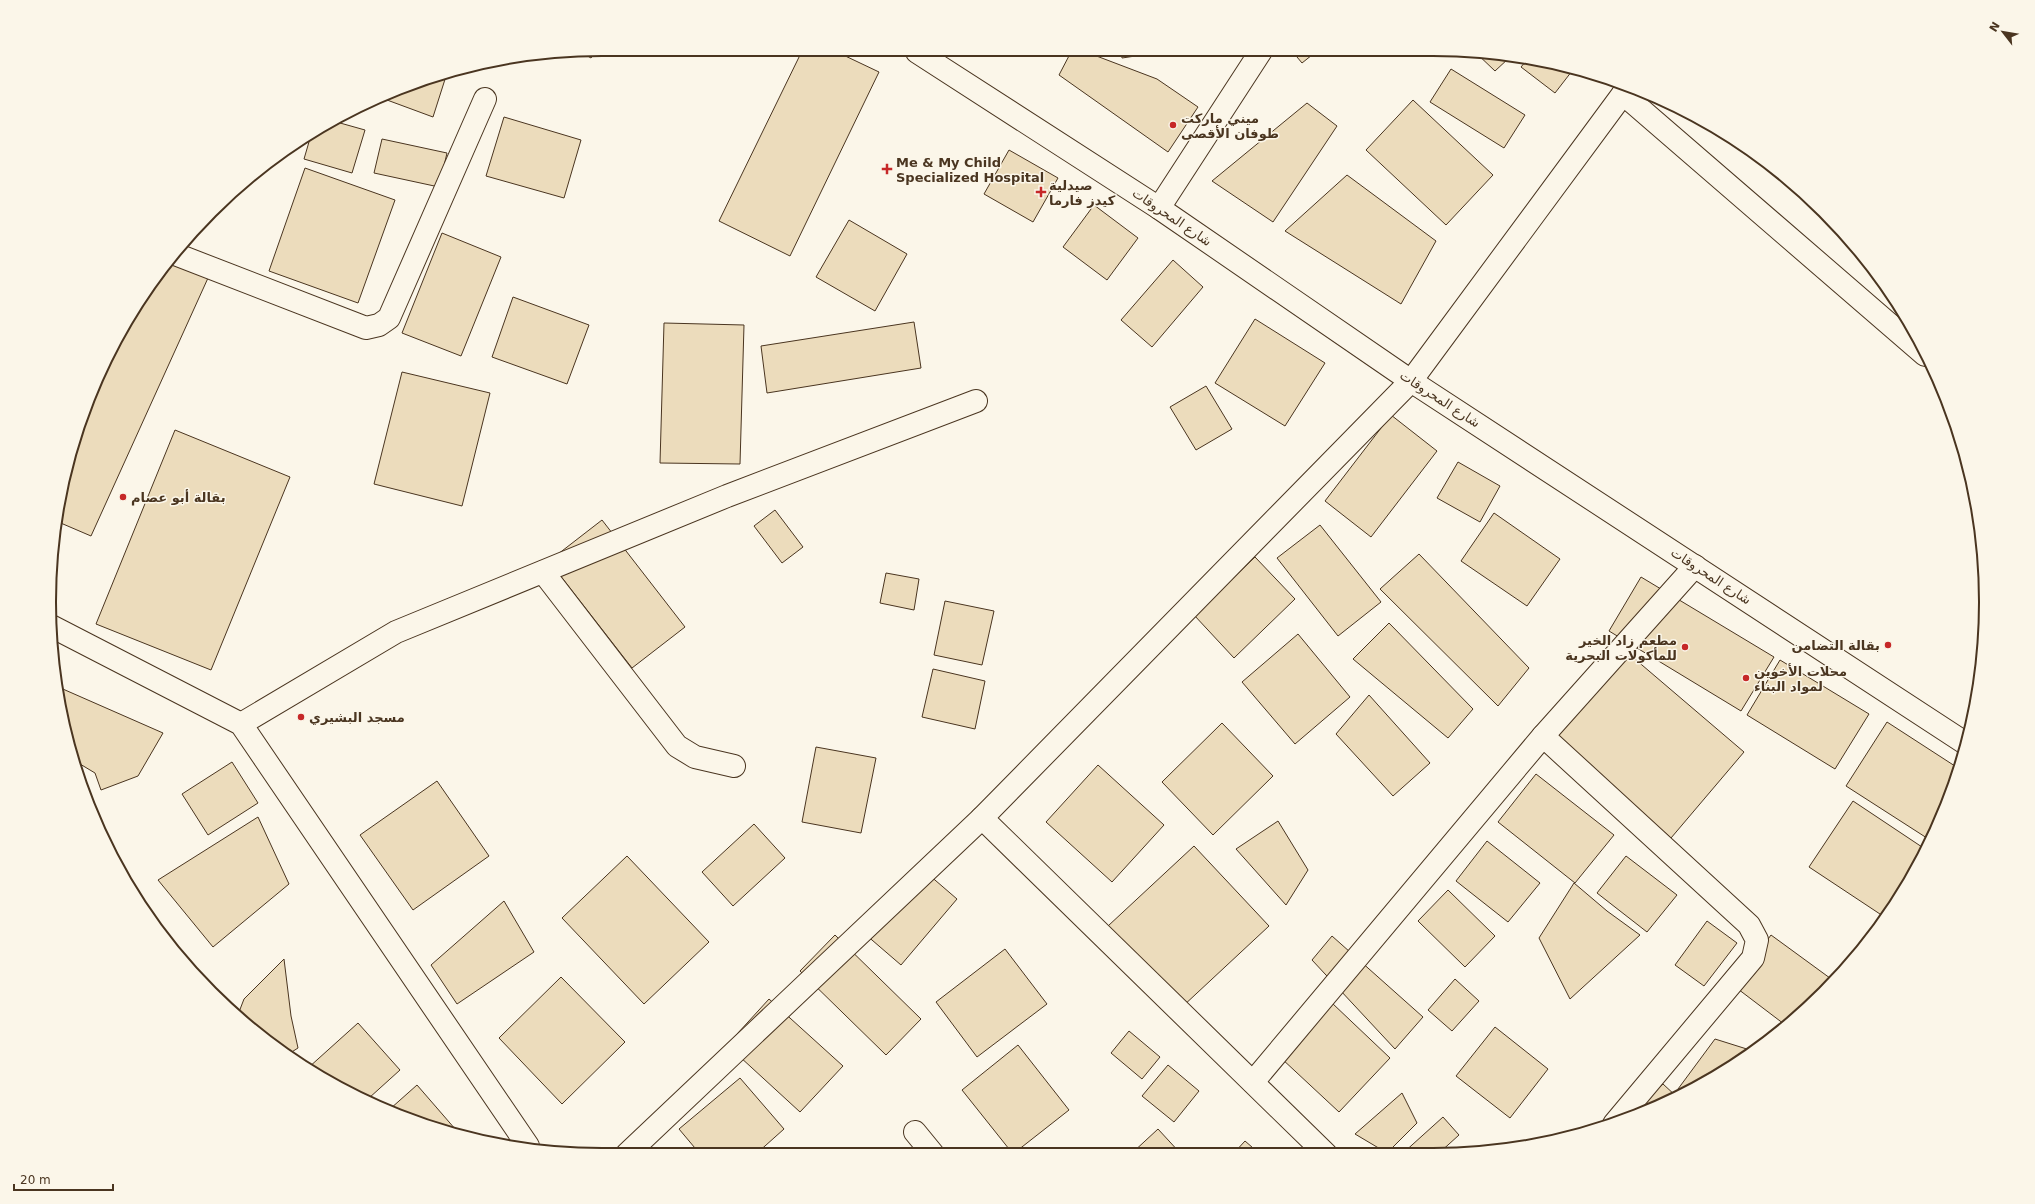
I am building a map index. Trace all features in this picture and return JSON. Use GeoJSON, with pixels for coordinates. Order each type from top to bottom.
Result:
{"type":"FeatureCollection","features":[{"type":"Feature","properties":{"kind":"street","name":"شارع المحروقات"},"geometry":{"type":"LineString","coordinates":[[923,56],[1159,208],[1411,381],[1961,740]]}},
{"type":"Feature","properties":{"kind":"street"},"geometry":{"type":"LineString","coordinates":[[1159,208],[1258,56]]}},
{"type":"Feature","properties":{"kind":"street"},"geometry":{"type":"LineString","coordinates":[[633,1148],[982,818],[1411,381],[1624,91]]}},
{"type":"Feature","properties":{"kind":"street"},"geometry":{"type":"LineString","coordinates":[[1628,92],[1915,346]]}},
{"type":"Feature","properties":{"kind":"street"},"geometry":{"type":"LineString","coordinates":[[180,256],[366,328],[379,326],[389,318],[485,99]]}},
{"type":"Feature","properties":{"kind":"street"},"geometry":{"type":"LineString","coordinates":[[241,724],[396,632],[728,496],[976,401]]}},
{"type":"Feature","properties":{"kind":"street"},"geometry":{"type":"LineString","coordinates":[[1253,1082],[1543,736],[1695,566]]}},
{"type":"Feature","properties":{"kind":"street"},"geometry":{"type":"LineString","coordinates":[[543,572],[677,746],[695,757],[734,766]]}},
{"type":"Feature","properties":{"kind":"street"},"geometry":{"type":"LineString","coordinates":[[57,629],[241,724],[525,1142]]}},
{"type":"Feature","properties":{"kind":"street"},"geometry":{"type":"LineString","coordinates":[[1543,736],[1749,925],[1757,940],[1753,958],[1623,1114]]}},
{"type":"Feature","properties":{"kind":"street"},"geometry":{"type":"LineString","coordinates":[[982,818],[1320,1148]]}},
{"type":"Feature","properties":{"kind":"street"},"geometry":{"type":"LineString","coordinates":[[915,1132],[928,1148]]}},
{"type":"Feature","properties":{"kind":"building"},"geometry":{"type":"Polygon","coordinates":[[[800,56],[845,56],[879,72],[790,256],[719,221],[800,56]]]}},
{"type":"Feature","properties":{"kind":"building"},"geometry":{"type":"Polygon","coordinates":[[[1069,56],[1097,56],[1157,79],[1198,107],[1168,152],[1059,75],[1069,56]]]}},
{"type":"Feature","properties":{"kind":"building"},"geometry":{"type":"Polygon","coordinates":[[[1122,56],[1135,56],[1122,58],[1122,56]]]}},
{"type":"Feature","properties":{"kind":"building"},"geometry":{"type":"Polygon","coordinates":[[[1296,56],[1311,56],[1302,63],[1296,56]]]}},
{"type":"Feature","properties":{"kind":"building"},"geometry":{"type":"Polygon","coordinates":[[[1482,58],[1506,61],[1495,71],[1482,58]]]}},
{"type":"Feature","properties":{"kind":"building"},"geometry":{"type":"Polygon","coordinates":[[[1524,64],[1540,66],[1570,74],[1555,93],[1521,67],[1524,64]]]}},
{"type":"Feature","properties":{"kind":"building"},"geometry":{"type":"Polygon","coordinates":[[[1451,69],[1525,115],[1504,148],[1430,102],[1451,69]]]}},
{"type":"Feature","properties":{"kind":"building"},"geometry":{"type":"Polygon","coordinates":[[[445,80],[433,117],[388,100],[426,85],[445,80]]]}},
{"type":"Feature","properties":{"kind":"building"},"geometry":{"type":"Polygon","coordinates":[[[1413,100],[1493,175],[1446,225],[1366,150],[1413,100]]]}},
{"type":"Feature","properties":{"kind":"building"},"geometry":{"type":"Polygon","coordinates":[[[1307,103],[1337,126],[1273,222],[1212,181],[1307,103]]]}},
{"type":"Feature","properties":{"kind":"building"},"geometry":{"type":"Polygon","coordinates":[[[504,117],[581,140],[564,198],[486,176],[504,117]]]}},
{"type":"Feature","properties":{"kind":"building"},"geometry":{"type":"Polygon","coordinates":[[[340,123],[365,130],[352,173],[304,159],[309,142],[340,123]]]}},
{"type":"Feature","properties":{"kind":"building"},"geometry":{"type":"Polygon","coordinates":[[[382,139],[447,153],[439,187],[374,173],[382,139]]]}},
{"type":"Feature","properties":{"kind":"building"},"geometry":{"type":"Polygon","coordinates":[[[1009,150],[1058,178],[1033,222],[984,194],[1009,150]]]}},
{"type":"Feature","properties":{"kind":"building"},"geometry":{"type":"Polygon","coordinates":[[[305,168],[395,200],[358,303],[269,271],[305,168]]]}},
{"type":"Feature","properties":{"kind":"building"},"geometry":{"type":"Polygon","coordinates":[[[1347,175],[1436,241],[1401,304],[1285,231],[1347,175]]]}},
{"type":"Feature","properties":{"kind":"building"},"geometry":{"type":"Polygon","coordinates":[[[1094,205],[1138,238],[1107,280],[1063,247],[1094,205]]]}},
{"type":"Feature","properties":{"kind":"building"},"geometry":{"type":"Polygon","coordinates":[[[849,220],[907,254],[875,311],[816,277],[849,220]]]}},
{"type":"Feature","properties":{"kind":"building"},"geometry":{"type":"Polygon","coordinates":[[[442,233],[501,257],[461,356],[402,333],[442,233]]]}},
{"type":"Feature","properties":{"kind":"building"},"geometry":{"type":"Polygon","coordinates":[[[1173,260],[1203,287],[1152,347],[1121,320],[1173,260]]]}},
{"type":"Feature","properties":{"kind":"building"},"geometry":{"type":"Polygon","coordinates":[[[174,263],[208,278],[91,536],[62,524],[66,495],[85,426],[112,361],[129,329],[148,299],[174,263]]]}},
{"type":"Feature","properties":{"kind":"building"},"geometry":{"type":"Polygon","coordinates":[[[513,297],[589,325],[567,384],[492,357],[513,297]]]}},
{"type":"Feature","properties":{"kind":"building"},"geometry":{"type":"Polygon","coordinates":[[[1255,319],[1325,363],[1285,426],[1215,383],[1255,319]]]}},
{"type":"Feature","properties":{"kind":"building"},"geometry":{"type":"Polygon","coordinates":[[[914,322],[921,368],[767,393],[761,346],[914,322]]]}},
{"type":"Feature","properties":{"kind":"building"},"geometry":{"type":"Polygon","coordinates":[[[664,323],[744,325],[740,464],[660,463],[664,323]]]}},
{"type":"Feature","properties":{"kind":"building"},"geometry":{"type":"Polygon","coordinates":[[[402,372],[490,393],[462,506],[374,484],[402,372]]]}},
{"type":"Feature","properties":{"kind":"building"},"geometry":{"type":"Polygon","coordinates":[[[1206,386],[1232,429],[1196,450],[1170,407],[1206,386]]]}},
{"type":"Feature","properties":{"kind":"building"},"geometry":{"type":"Polygon","coordinates":[[[1391,415],[1437,451],[1371,537],[1325,501],[1391,415]]]}},
{"type":"Feature","properties":{"kind":"building"},"geometry":{"type":"Polygon","coordinates":[[[175,430],[290,477],[211,670],[96,624],[175,430]]]}},
{"type":"Feature","properties":{"kind":"building"},"geometry":{"type":"Polygon","coordinates":[[[1458,462],[1500,486],[1480,522],[1437,498],[1458,462]]]}},
{"type":"Feature","properties":{"kind":"building"},"geometry":{"type":"Polygon","coordinates":[[[775,510],[803,547],[782,563],[754,526],[775,510]]]}},
{"type":"Feature","properties":{"kind":"building"},"geometry":{"type":"Polygon","coordinates":[[[1494,513],[1560,559],[1527,606],[1461,561],[1494,513]]]}},
{"type":"Feature","properties":{"kind":"building"},"geometry":{"type":"Polygon","coordinates":[[[602,520],[685,627],[632,668],[549,561],[602,520]]]}},
{"type":"Feature","properties":{"kind":"building"},"geometry":{"type":"Polygon","coordinates":[[[1320,525],[1381,602],[1338,636],[1277,558],[1320,525]]]}},
{"type":"Feature","properties":{"kind":"building"},"geometry":{"type":"Polygon","coordinates":[[[1419,554],[1529,668],[1498,706],[1380,589],[1419,554]]]}},
{"type":"Feature","properties":{"kind":"building"},"geometry":{"type":"Polygon","coordinates":[[[1255,557],[1295,599],[1234,658],[1194,615],[1255,557]]]}},
{"type":"Feature","properties":{"kind":"building"},"geometry":{"type":"Polygon","coordinates":[[[886,573],[919,579],[914,610],[880,603],[886,573]]]}},
{"type":"Feature","properties":{"kind":"building"},"geometry":{"type":"Polygon","coordinates":[[[1641,577],[1774,657],[1741,711],[1609,631],[1641,577]]]}},
{"type":"Feature","properties":{"kind":"building"},"geometry":{"type":"Polygon","coordinates":[[[945,601],[994,611],[982,665],[934,655],[945,601]]]}},
{"type":"Feature","properties":{"kind":"building"},"geometry":{"type":"Polygon","coordinates":[[[1389,623],[1473,709],[1448,738],[1353,659],[1389,623]]]}},
{"type":"Feature","properties":{"kind":"building"},"geometry":{"type":"Polygon","coordinates":[[[1298,634],[1350,697],[1295,744],[1242,682],[1298,634]]]}},
{"type":"Feature","properties":{"kind":"building"},"geometry":{"type":"Polygon","coordinates":[[[1615,642],[1744,752],[1671,838],[1542,728],[1615,642]]]}},
{"type":"Feature","properties":{"kind":"building"},"geometry":{"type":"Polygon","coordinates":[[[1780,660],[1869,714],[1835,769],[1747,715],[1780,660]]]}},
{"type":"Feature","properties":{"kind":"building"},"geometry":{"type":"Polygon","coordinates":[[[933,669],[985,681],[975,729],[922,717],[933,669]]]}},
{"type":"Feature","properties":{"kind":"building"},"geometry":{"type":"Polygon","coordinates":[[[63,689],[163,733],[138,776],[101,790],[95,773],[81,765],[66,709],[63,689]]]}},
{"type":"Feature","properties":{"kind":"building"},"geometry":{"type":"Polygon","coordinates":[[[1369,695],[1430,763],[1393,796],[1336,734],[1369,695]]]}},
{"type":"Feature","properties":{"kind":"building"},"geometry":{"type":"Polygon","coordinates":[[[1887,722],[1954,765],[1950,778],[1926,837],[1846,786],[1887,722]]]}},
{"type":"Feature","properties":{"kind":"building"},"geometry":{"type":"Polygon","coordinates":[[[1222,723],[1273,776],[1213,835],[1162,782],[1222,723]]]}},
{"type":"Feature","properties":{"kind":"building"},"geometry":{"type":"Polygon","coordinates":[[[816,747],[876,758],[861,833],[802,822],[816,747]]]}},
{"type":"Feature","properties":{"kind":"building"},"geometry":{"type":"Polygon","coordinates":[[[232,762],[258,803],[208,835],[182,794],[232,762]]]}},
{"type":"Feature","properties":{"kind":"building"},"geometry":{"type":"Polygon","coordinates":[[[1098,765],[1164,825],[1112,882],[1046,822],[1098,765]]]}},
{"type":"Feature","properties":{"kind":"building"},"geometry":{"type":"Polygon","coordinates":[[[1536,774],[1614,835],[1575,883],[1498,822],[1536,774]]]}},
{"type":"Feature","properties":{"kind":"building"},"geometry":{"type":"Polygon","coordinates":[[[437,781],[489,856],[413,910],[360,835],[437,781]]]}},
{"type":"Feature","properties":{"kind":"building"},"geometry":{"type":"Polygon","coordinates":[[[1853,801],[1921,846],[1906,875],[1880,914],[1809,867],[1853,801]]]}},
{"type":"Feature","properties":{"kind":"building"},"geometry":{"type":"Polygon","coordinates":[[[258,817],[289,884],[213,947],[158,880],[258,817]]]}},
{"type":"Feature","properties":{"kind":"building"},"geometry":{"type":"Polygon","coordinates":[[[1278,821],[1308,870],[1286,905],[1236,849],[1278,821]]]}},
{"type":"Feature","properties":{"kind":"building"},"geometry":{"type":"Polygon","coordinates":[[[754,824],[785,858],[733,906],[702,872],[754,824]]]}},
{"type":"Feature","properties":{"kind":"building"},"geometry":{"type":"Polygon","coordinates":[[[1487,841],[1540,883],[1508,922],[1456,881],[1487,841]]]}},
{"type":"Feature","properties":{"kind":"building"},"geometry":{"type":"Polygon","coordinates":[[[1194,846],[1269,926],[1182,1007],[1108,926],[1194,846]]]}},
{"type":"Feature","properties":{"kind":"building"},"geometry":{"type":"Polygon","coordinates":[[[627,856],[709,942],[644,1004],[562,918],[627,856]]]}},
{"type":"Feature","properties":{"kind":"building"},"geometry":{"type":"Polygon","coordinates":[[[1626,856],[1677,895],[1647,932],[1597,893],[1626,856]]]}},
{"type":"Feature","properties":{"kind":"building"},"geometry":{"type":"Polygon","coordinates":[[[921,868],[957,899],[901,965],[865,934],[921,868]]]}},
{"type":"Feature","properties":{"kind":"building"},"geometry":{"type":"Polygon","coordinates":[[[1574,883],[1607,911],[1640,935],[1570,999],[1539,938],[1574,883]]]}},
{"type":"Feature","properties":{"kind":"building"},"geometry":{"type":"Polygon","coordinates":[[[1448,890],[1495,936],[1465,967],[1418,921],[1448,890]]]}},
{"type":"Feature","properties":{"kind":"building"},"geometry":{"type":"Polygon","coordinates":[[[504,901],[534,952],[457,1004],[431,965],[504,901]]]}},
{"type":"Feature","properties":{"kind":"building"},"geometry":{"type":"Polygon","coordinates":[[[1707,921],[1737,943],[1704,986],[1675,965],[1707,921]]]}},
{"type":"Feature","properties":{"kind":"building"},"geometry":{"type":"Polygon","coordinates":[[[835,935],[921,1019],[886,1055],[800,971],[835,935]]]}},
{"type":"Feature","properties":{"kind":"building"},"geometry":{"type":"Polygon","coordinates":[[[1771,935],[1829,977],[1793,1013],[1781,1022],[1734,986],[1771,935]]]}},
{"type":"Feature","properties":{"kind":"building"},"geometry":{"type":"Polygon","coordinates":[[[1332,936],[1423,1017],[1395,1049],[1312,960],[1332,936]]]}},
{"type":"Feature","properties":{"kind":"building"},"geometry":{"type":"Polygon","coordinates":[[[1005,949],[1047,1004],[977,1057],[936,1002],[1005,949]]]}},
{"type":"Feature","properties":{"kind":"building"},"geometry":{"type":"Polygon","coordinates":[[[284,959],[291,1016],[298,1048],[293,1051],[242,1013],[240,1011],[244,999],[284,959]]]}},
{"type":"Feature","properties":{"kind":"building"},"geometry":{"type":"Polygon","coordinates":[[[561,977],[625,1042],[562,1104],[499,1038],[561,977]]]}},
{"type":"Feature","properties":{"kind":"building"},"geometry":{"type":"Polygon","coordinates":[[[1455,979],[1479,1001],[1452,1031],[1428,1010],[1455,979]]]}},
{"type":"Feature","properties":{"kind":"building"},"geometry":{"type":"Polygon","coordinates":[[[769,999],[843,1066],[800,1112],[727,1045],[769,999]]]}},
{"type":"Feature","properties":{"kind":"building"},"geometry":{"type":"Polygon","coordinates":[[[1332,1003],[1390,1058],[1339,1112],[1281,1058],[1332,1003]]]}},
{"type":"Feature","properties":{"kind":"building"},"geometry":{"type":"Polygon","coordinates":[[[358,1023],[400,1070],[371,1096],[329,1075],[312,1064],[358,1023]]]}},
{"type":"Feature","properties":{"kind":"building"},"geometry":{"type":"Polygon","coordinates":[[[1495,1027],[1548,1069],[1510,1118],[1456,1076],[1495,1027]]]}},
{"type":"Feature","properties":{"kind":"building"},"geometry":{"type":"Polygon","coordinates":[[[1129,1031],[1160,1057],[1142,1079],[1111,1053],[1129,1031]]]}},
{"type":"Feature","properties":{"kind":"building"},"geometry":{"type":"Polygon","coordinates":[[[1715,1039],[1746,1049],[1706,1075],[1678,1089],[1715,1039]]]}},
{"type":"Feature","properties":{"kind":"building"},"geometry":{"type":"Polygon","coordinates":[[[1018,1045],[1069,1110],[1021,1148],[1008,1148],[962,1090],[1018,1045]]]}},
{"type":"Feature","properties":{"kind":"building"},"geometry":{"type":"Polygon","coordinates":[[[1168,1065],[1199,1091],[1174,1122],[1142,1096],[1168,1065]]]}},
{"type":"Feature","properties":{"kind":"building"},"geometry":{"type":"Polygon","coordinates":[[[740,1078],[784,1129],[763,1148],[695,1148],[679,1129],[740,1078]]]}},
{"type":"Feature","properties":{"kind":"building"},"geometry":{"type":"Polygon","coordinates":[[[1663,1084],[1672,1093],[1642,1106],[1638,1108],[1663,1084]]]}},
{"type":"Feature","properties":{"kind":"building"},"geometry":{"type":"Polygon","coordinates":[[[417,1085],[453,1127],[426,1119],[393,1106],[417,1085]]]}},
{"type":"Feature","properties":{"kind":"building"},"geometry":{"type":"Polygon","coordinates":[[[1402,1093],[1417,1123],[1392,1148],[1379,1148],[1355,1134],[1402,1093]]]}},
{"type":"Feature","properties":{"kind":"building"},"geometry":{"type":"Polygon","coordinates":[[[1443,1117],[1459,1135],[1445,1148],[1409,1148],[1443,1117]]]}},
{"type":"Feature","properties":{"kind":"building"},"geometry":{"type":"Polygon","coordinates":[[[1158,1129],[1175,1148],[1137,1148],[1158,1129]]]}},
{"type":"Feature","properties":{"kind":"building"},"geometry":{"type":"Polygon","coordinates":[[[1245,1141],[1253,1148],[1239,1148],[1245,1141]]]}},
{"type":"Feature","properties":{"kind":"place","name":"ميني ماركت طوفان الأقصى"},"geometry":{"type":"Point","coordinates":[1173,125]}},
{"type":"Feature","properties":{"kind":"place","name":"Me & My Child Specialized Hospital"},"geometry":{"type":"Point","coordinates":[887,169]}},
{"type":"Feature","properties":{"kind":"place","name":"صيدلية كيدز فارما"},"geometry":{"type":"Point","coordinates":[1041,192]}},
{"type":"Feature","properties":{"kind":"place","name":"بقالة أبو عصام"},"geometry":{"type":"Point","coordinates":[123,497]}},
{"type":"Feature","properties":{"kind":"place","name":"بقالة التضامن"},"geometry":{"type":"Point","coordinates":[1888,645]}},
{"type":"Feature","properties":{"kind":"place","name":"مطعم زاد الخير للمأكولات البحرية"},"geometry":{"type":"Point","coordinates":[1685,647]}},
{"type":"Feature","properties":{"kind":"place","name":"محلات الأخوين لمواد البناء"},"geometry":{"type":"Point","coordinates":[1746,678]}},
{"type":"Feature","properties":{"kind":"place","name":"مسجد البشيري"},"geometry":{"type":"Point","coordinates":[301,717]}}]}
